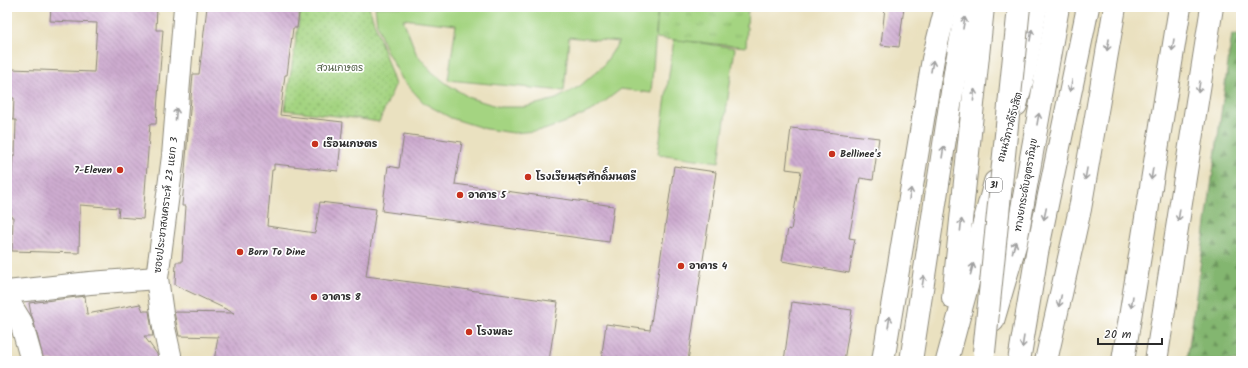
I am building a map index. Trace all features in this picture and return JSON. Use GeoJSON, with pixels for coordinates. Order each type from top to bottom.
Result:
{"type":"FeatureCollection","features":[{"type":"Feature","properties":{"kind":"main road","name":"ซอยประชาสงเคราะห์ 23 แยก 3"},"geometry":{"type":"LineString","coordinates":[[7,292],[90,283],[157,278],[173,156],[185,7]]}},
{"type":"Feature","properties":{"kind":"main road"},"geometry":{"type":"LineString","coordinates":[[883,361],[933,59],[946,7]]}},
{"type":"Feature","properties":{"kind":"main road"},"geometry":{"type":"LineString","coordinates":[[911,361],[956,66],[967,7]]}},
{"type":"Feature","properties":{"kind":"main road"},"geometry":{"type":"LineString","coordinates":[[947,361],[984,7]]}},
{"type":"Feature","properties":{"kind":"main road"},"geometry":{"type":"LineString","coordinates":[[983,356],[1019,7]]}},
{"type":"Feature","properties":{"kind":"main road","name":"ถนนวิภาวดีรังสิต"},"geometry":{"type":"LineString","coordinates":[[947,361],[1025,70],[1036,7]]}},
{"type":"Feature","properties":{"kind":"main road","name":"ทางยกระดับอุตราภิมุข"},"geometry":{"type":"LineString","coordinates":[[983,356],[1016,242],[1058,7]]}},
{"type":"Feature","properties":{"kind":"main road"},"geometry":{"type":"LineString","coordinates":[[1020,361],[1037,253],[1088,7]]}},
{"type":"Feature","properties":{"kind":"main road"},"geometry":{"type":"LineString","coordinates":[[1046,361],[1080,209],[1115,7]]}},
{"type":"Feature","properties":{"kind":"main road"},"geometry":{"type":"LineString","coordinates":[[1123,361],[1180,7]]}},
{"type":"Feature","properties":{"kind":"main road"},"geometry":{"type":"LineString","coordinates":[[1156,361],[1212,7]]}},
{"type":"Feature","properties":{"kind":"main road"},"geometry":{"type":"LineString","coordinates":[[157,278],[164,328],[170,355]]}},
{"type":"Feature","properties":{"kind":"main road"},"geometry":{"type":"LineString","coordinates":[[7,299],[21,322],[32,361]]}},
{"type":"Feature","properties":{"kind":"green space","name":"สวนเกษตร"},"geometry":{"type":"Polygon","coordinates":[[[301,7],[369,7],[395,85],[379,122],[285,110],[301,7]]]}},
{"type":"Feature","properties":{"kind":"green space"},"geometry":{"type":"Polygon","coordinates":[[[375,7],[658,7],[651,93],[621,89],[595,109],[544,130],[514,133],[486,129],[451,118],[424,103],[402,79],[385,48],[377,24],[375,7]],[[403,19],[416,53],[432,72],[447,84],[470,98],[500,107],[525,107],[556,99],[580,86],[603,66],[619,42],[569,37],[564,91],[448,80],[456,25],[403,19]]]}},
{"type":"Feature","properties":{"kind":"green space"},"geometry":{"type":"Polygon","coordinates":[[[658,7],[748,7],[746,47],[656,38],[658,7]]]}},
{"type":"Feature","properties":{"kind":"green space"},"geometry":{"type":"Polygon","coordinates":[[[1232,34],[1241,36],[1241,361],[1187,361],[1232,34]]]}},
{"type":"Feature","properties":{"kind":"green space"},"geometry":{"type":"Polygon","coordinates":[[[674,39],[735,48],[719,162],[658,154],[674,39]]]}},
{"type":"Feature","properties":{"kind":"building"},"geometry":{"type":"Polygon","coordinates":[[[51,7],[157,7],[156,30],[163,30],[156,124],[150,124],[143,219],[118,217],[119,208],[80,205],[79,253],[12,251],[13,217],[11,217],[11,189],[13,155],[15,155],[16,120],[13,120],[14,98],[10,98],[11,69],[94,72],[97,23],[50,21],[51,7]]]}},
{"type":"Feature","properties":{"kind":"building"},"geometry":{"type":"Polygon","coordinates":[[[207,7],[300,7],[297,28],[293,28],[280,115],[343,122],[338,171],[274,164],[274,170],[272,170],[267,226],[315,233],[320,202],[376,209],[366,276],[558,302],[549,361],[214,361],[218,337],[179,336],[174,312],[234,313],[175,285],[176,262],[182,262],[186,206],[182,206],[193,74],[199,74],[207,7]]]}},
{"type":"Feature","properties":{"kind":"building"},"geometry":{"type":"Polygon","coordinates":[[[885,7],[904,7],[899,47],[881,45],[885,7]]]}},
{"type":"Feature","properties":{"kind":"building"},"geometry":{"type":"Polygon","coordinates":[[[791,128],[879,138],[873,180],[860,178],[849,238],[855,239],[849,273],[782,261],[788,229],[791,230],[801,171],[786,169],[791,128]]]}},
{"type":"Feature","properties":{"kind":"building","name":"อาคาร 5"},"geometry":{"type":"Polygon","coordinates":[[[404,134],[462,142],[455,184],[614,206],[609,242],[382,211],[388,166],[399,168],[404,134]]]}},
{"type":"Feature","properties":{"kind":"building","name":"อาคาร 4"},"geometry":{"type":"Polygon","coordinates":[[[674,166],[716,172],[688,361],[601,361],[606,324],[650,330],[674,166]]]}},
{"type":"Feature","properties":{"kind":"building"},"geometry":{"type":"Polygon","coordinates":[[[85,296],[87,314],[140,304],[143,311],[149,311],[153,336],[144,336],[157,354],[159,361],[44,361],[29,303],[85,296]]]}},
{"type":"Feature","properties":{"kind":"building"},"geometry":{"type":"Polygon","coordinates":[[[792,302],[852,310],[844,361],[784,361],[792,302]]]}},
{"type":"Feature","properties":{"kind":"place","name":"เรือนเกษตร"},"geometry":{"type":"Point","coordinates":[315,144]}},
{"type":"Feature","properties":{"kind":"place","name":"Bellinee's"},"geometry":{"type":"Point","coordinates":[832,154]}},
{"type":"Feature","properties":{"kind":"place","name":"7-Eleven"},"geometry":{"type":"Point","coordinates":[120,170]}},
{"type":"Feature","properties":{"kind":"place","name":"โรงเรียนสุรศักดิ์มนตรี"},"geometry":{"type":"Point","coordinates":[528,177]}},
{"type":"Feature","properties":{"kind":"place","name":"อาคาร 5"},"geometry":{"type":"Point","coordinates":[460,195]}},
{"type":"Feature","properties":{"kind":"place","name":"Born To Dine"},"geometry":{"type":"Point","coordinates":[240,252]}},
{"type":"Feature","properties":{"kind":"place","name":"อาคาร 4"},"geometry":{"type":"Point","coordinates":[681,266]}},
{"type":"Feature","properties":{"kind":"place","name":"อาคาร 8"},"geometry":{"type":"Point","coordinates":[314,297]}},
{"type":"Feature","properties":{"kind":"place","name":"โรงพละ"},"geometry":{"type":"Point","coordinates":[469,332]}}]}
